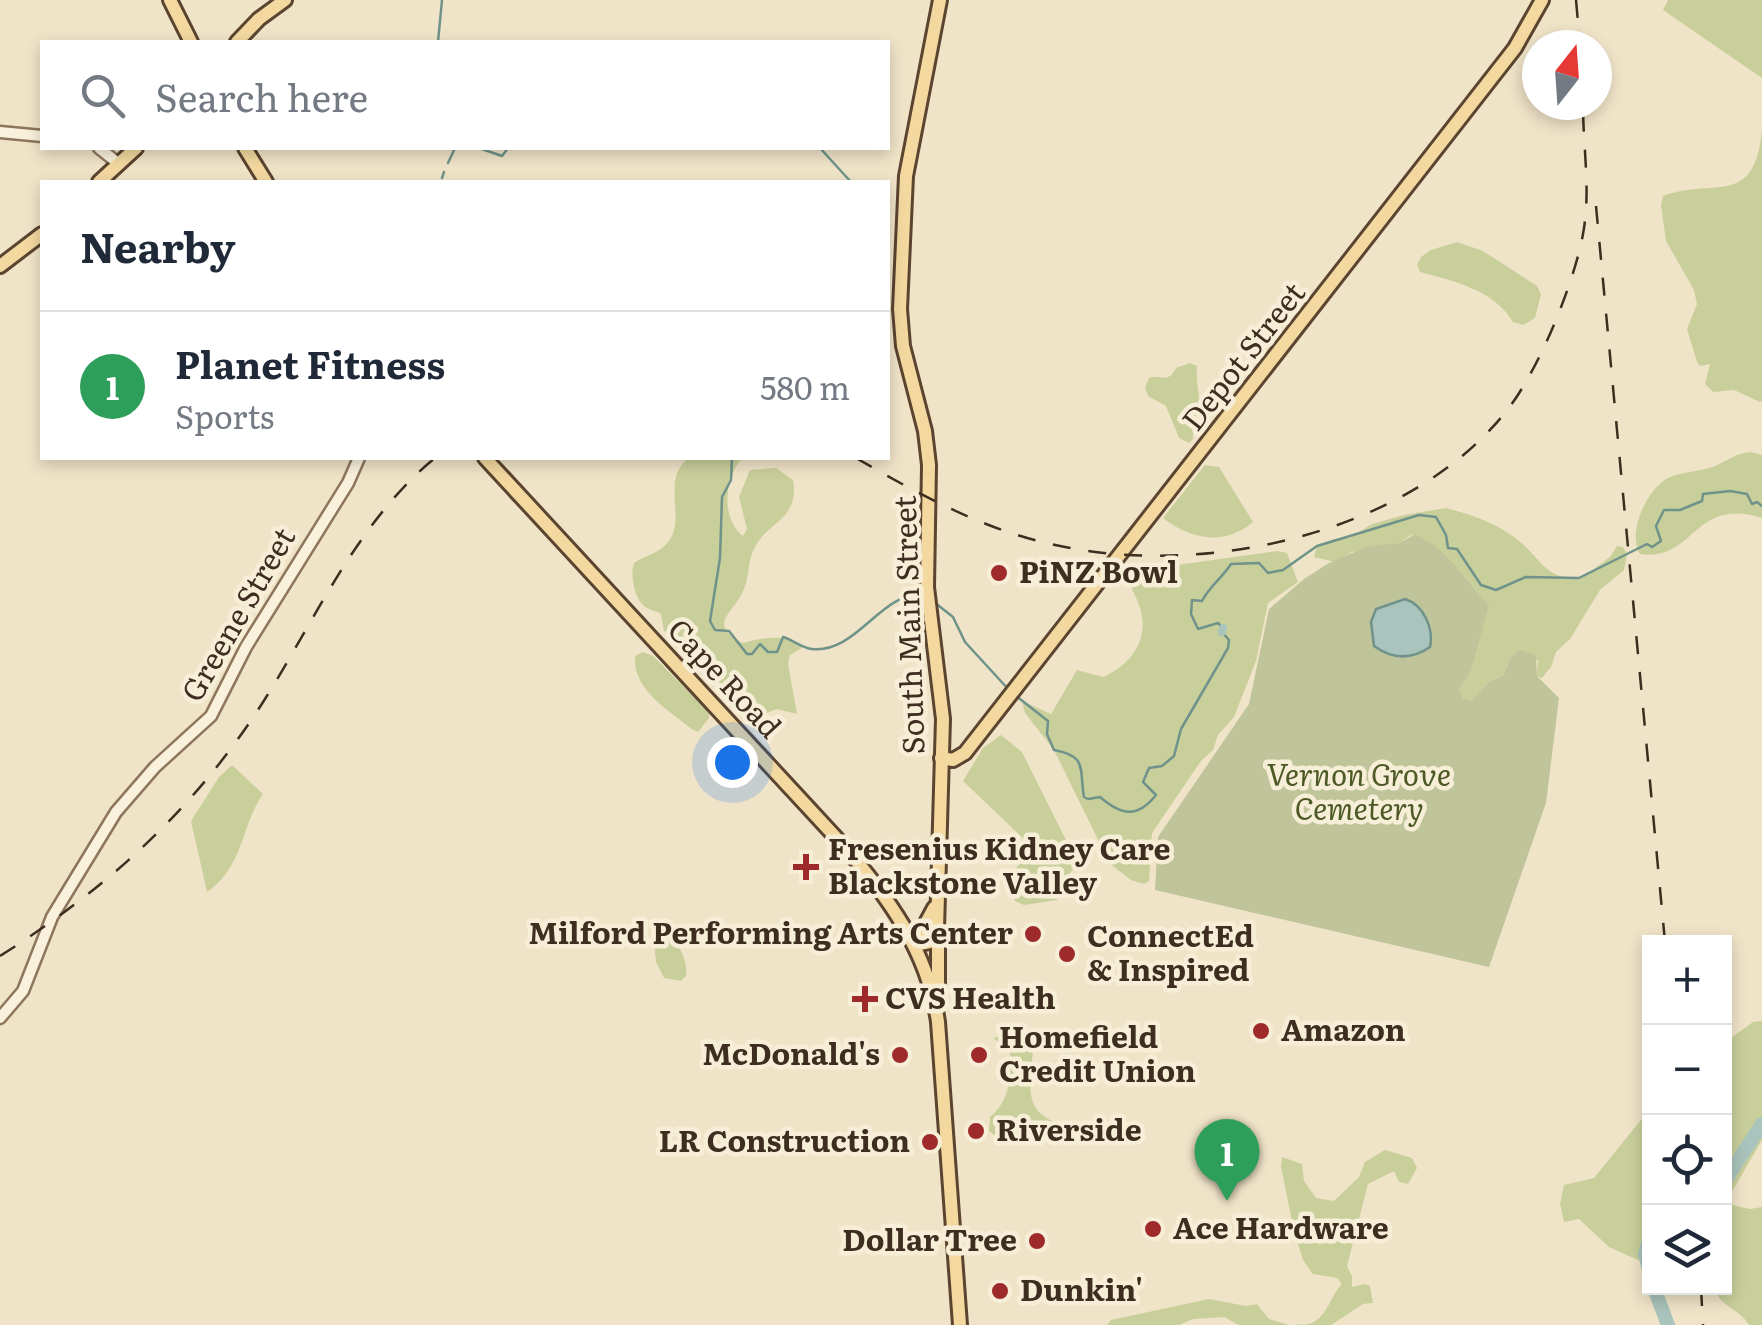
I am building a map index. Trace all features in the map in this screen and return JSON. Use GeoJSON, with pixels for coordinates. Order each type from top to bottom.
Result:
{"type":"FeatureCollection","features":[{"type":"Feature","properties":{"kind":"main road"},"geometry":{"type":"LineString","coordinates":[[170,0],[190,40]]}},
{"type":"Feature","properties":{"kind":"main road"},"geometry":{"type":"LineString","coordinates":[[239,40],[285,0]]}},
{"type":"Feature","properties":{"kind":"main road","name":"South Main Street"},"geometry":{"type":"LineString","coordinates":[[914,945],[934,921],[942,698],[928,598],[928,452],[903,346],[900,309],[906,176],[940,0]]}},
{"type":"Feature","properties":{"kind":"main road","name":"Depot Street"},"geometry":{"type":"LineString","coordinates":[[940,778],[1018,685],[1496,72],[1526,32],[1542,0]]}},
{"type":"Feature","properties":{"kind":"main road"},"geometry":{"type":"LineString","coordinates":[[102,180],[134,150]]}},
{"type":"Feature","properties":{"kind":"main road"},"geometry":{"type":"LineString","coordinates":[[246,150],[265,180]]}},
{"type":"Feature","properties":{"kind":"main road"},"geometry":{"type":"LineString","coordinates":[[0,266],[40,236]]}},
{"type":"Feature","properties":{"kind":"main road","name":"Cape Road"},"geometry":{"type":"LineString","coordinates":[[487,460],[824,823],[893,908],[914,945]]}},
{"type":"Feature","properties":{"kind":"main road"},"geometry":{"type":"LineString","coordinates":[[941,752],[974,739]]}},
{"type":"Feature","properties":{"kind":"main road"},"geometry":{"type":"LineString","coordinates":[[941,752],[953,760],[962,756]]}},
{"type":"Feature","properties":{"kind":"main road"},"geometry":{"type":"LineString","coordinates":[[893,908],[914,921],[934,921],[960,1325]]}},
{"type":"Feature","properties":{"kind":"main road"},"geometry":{"type":"LineString","coordinates":[[914,945],[937,1011]]}},
{"type":"Feature","properties":{"kind":"street"},"geometry":{"type":"LineString","coordinates":[[0,132],[40,136]]}},
{"type":"Feature","properties":{"kind":"street"},"geometry":{"type":"LineString","coordinates":[[102,150],[121,162]]}},
{"type":"Feature","properties":{"kind":"street","name":"Greene Street"},"geometry":{"type":"LineString","coordinates":[[0,1018],[23,991],[52,917],[116,812],[154,766],[214,712],[246,647],[350,480],[358,460]]}},
{"type":"Feature","properties":{"kind":"green space"},"geometry":{"type":"Polygon","coordinates":[[[1668,0],[1762,0],[1762,78],[1663,10],[1668,0]]]}},
{"type":"Feature","properties":{"kind":"green space"},"geometry":{"type":"Polygon","coordinates":[[[1762,130],[1760,402],[1734,390],[1713,392],[1705,384],[1710,364],[1700,366],[1697,362],[1687,329],[1697,304],[1694,290],[1666,241],[1661,205],[1663,196],[1741,181],[1758,155],[1762,130]]]}},
{"type":"Feature","properties":{"kind":"green space"},"geometry":{"type":"Polygon","coordinates":[[[1457,242],[1483,251],[1537,286],[1541,294],[1535,318],[1523,325],[1513,322],[1484,294],[1420,272],[1417,265],[1421,257],[1457,242]]]}},
{"type":"Feature","properties":{"kind":"green space"},"geometry":{"type":"Polygon","coordinates":[[[1190,363],[1197,366],[1199,402],[1189,443],[1179,438],[1166,406],[1148,396],[1145,388],[1149,378],[1167,377],[1176,368],[1190,363]]]}},
{"type":"Feature","properties":{"kind":"green space"},"geometry":{"type":"Polygon","coordinates":[[[1751,452],[1762,455],[1762,518],[1722,515],[1673,549],[1640,554],[1637,524],[1646,502],[1660,484],[1673,476],[1751,452]]]}},
{"type":"Feature","properties":{"kind":"green space"},"geometry":{"type":"Polygon","coordinates":[[[686,460],[740,460],[729,487],[728,509],[743,536],[747,529],[739,497],[750,470],[776,468],[793,480],[791,505],[758,541],[744,589],[724,624],[743,643],[774,638],[803,647],[790,655],[788,664],[797,714],[777,709],[753,718],[730,701],[684,641],[664,631],[661,614],[644,606],[638,597],[634,563],[660,549],[673,534],[674,489],[680,467],[686,460]]]}},
{"type":"Feature","properties":{"kind":"green space"},"geometry":{"type":"Polygon","coordinates":[[[1205,465],[1219,467],[1253,522],[1242,530],[1208,537],[1185,531],[1163,518],[1205,465]]]}},
{"type":"Feature","properties":{"kind":"green space"},"geometry":{"type":"Polygon","coordinates":[[[1446,508],[1501,529],[1561,576],[1583,577],[1610,557],[1617,546],[1627,554],[1624,570],[1600,590],[1542,678],[1537,676],[1538,660],[1511,657],[1503,675],[1489,682],[1470,702],[1462,699],[1459,690],[1471,671],[1482,598],[1436,547],[1411,535],[1399,543],[1352,552],[1335,562],[1314,557],[1317,546],[1350,538],[1372,524],[1446,508]]]}},
{"type":"Feature","properties":{"kind":"green space","name":"Vernon Grove Cemetery"},"geometry":{"type":"Polygon","coordinates":[[[1414,535],[1446,556],[1489,604],[1471,671],[1459,690],[1463,699],[1471,701],[1489,682],[1503,675],[1511,657],[1520,650],[1536,655],[1537,676],[1559,698],[1546,803],[1489,967],[1155,890],[1158,837],[1249,704],[1269,609],[1329,563],[1366,547],[1399,543],[1414,535]]]}},
{"type":"Feature","properties":{"kind":"green space"},"geometry":{"type":"Polygon","coordinates":[[[1287,553],[1298,582],[1268,603],[1256,661],[1234,717],[1152,833],[1149,881],[1144,884],[1131,880],[1110,864],[1054,750],[1025,713],[1022,701],[1051,714],[1077,670],[1103,677],[1130,657],[1143,628],[1129,582],[1129,567],[1170,566],[1287,553]]]}},
{"type":"Feature","properties":{"kind":"green space"},"geometry":{"type":"Polygon","coordinates":[[[643,652],[653,656],[709,712],[698,732],[646,689],[635,656],[643,652]]]}},
{"type":"Feature","properties":{"kind":"green space"},"geometry":{"type":"Polygon","coordinates":[[[1001,735],[1022,752],[1075,858],[1076,866],[1060,885],[1057,900],[1024,905],[1015,901],[1009,878],[1030,850],[1028,843],[963,781],[983,748],[1001,735]]]}},
{"type":"Feature","properties":{"kind":"green space"},"geometry":{"type":"Polygon","coordinates":[[[232,765],[263,794],[235,859],[207,892],[191,821],[219,777],[232,765]]]}},
{"type":"Feature","properties":{"kind":"green space"},"geometry":{"type":"Polygon","coordinates":[[[668,935],[684,959],[686,976],[681,981],[664,978],[656,962],[654,943],[668,935]]]}},
{"type":"Feature","properties":{"kind":"green space"},"geometry":{"type":"Polygon","coordinates":[[[1762,1021],[1762,1140],[1732,1192],[1732,1037],[1753,1022],[1762,1021]]]}},
{"type":"Feature","properties":{"kind":"green space"},"geometry":{"type":"Polygon","coordinates":[[[993,1038],[1033,1041],[1032,1100],[1045,1117],[1058,1123],[1053,1133],[997,1137],[989,1131],[990,1117],[1002,1103],[1010,1078],[1010,1050],[993,1038]]]}},
{"type":"Feature","properties":{"kind":"green space"},"geometry":{"type":"Polygon","coordinates":[[[1642,1119],[1642,1262],[1609,1247],[1579,1219],[1564,1222],[1560,1204],[1564,1185],[1594,1178],[1642,1119]]]}},
{"type":"Feature","properties":{"kind":"green space"},"geometry":{"type":"Polygon","coordinates":[[[1385,1150],[1412,1158],[1417,1168],[1408,1184],[1399,1182],[1394,1171],[1368,1184],[1347,1266],[1352,1287],[1370,1286],[1373,1303],[1363,1304],[1331,1325],[1292,1325],[1315,1321],[1342,1284],[1337,1278],[1313,1274],[1303,1260],[1294,1231],[1282,1157],[1302,1164],[1304,1181],[1316,1198],[1334,1201],[1359,1177],[1365,1162],[1385,1150]]]}},
{"type":"Feature","properties":{"kind":"green space"},"geometry":{"type":"Polygon","coordinates":[[[1732,1205],[1762,1207],[1762,1325],[1749,1325],[1718,1295],[1732,1295],[1732,1205]]]}},
{"type":"Feature","properties":{"kind":"green space"},"geometry":{"type":"Polygon","coordinates":[[[1209,1299],[1246,1306],[1257,1304],[1269,1319],[1289,1325],[1239,1325],[1224,1317],[1193,1319],[1179,1325],[1107,1325],[1111,1320],[1209,1299]]]}},
{"type":"Feature","properties":{"kind":"water"},"geometry":{"type":"Polygon","coordinates":[[[1405,599],[1426,618],[1430,633],[1430,647],[1409,656],[1374,646],[1371,622],[1376,609],[1405,599]]]}},
{"type":"Feature","properties":{"kind":"waterway"},"geometry":{"type":"LineString","coordinates":[[438,40],[442,0]]}},
{"type":"Feature","properties":{"kind":"waterway"},"geometry":{"type":"LineString","coordinates":[[448,163],[454,150]]}},
{"type":"Feature","properties":{"kind":"waterway"},"geometry":{"type":"LineString","coordinates":[[485,150],[502,156],[506,150]]}},
{"type":"Feature","properties":{"kind":"waterway"},"geometry":{"type":"LineString","coordinates":[[822,150],[849,180]]}},
{"type":"Feature","properties":{"kind":"waterway"},"geometry":{"type":"LineString","coordinates":[[442,178],[444,172]]}},
{"type":"Feature","properties":{"kind":"waterway"},"geometry":{"type":"LineString","coordinates":[[732,460],[731,480],[722,497],[720,558],[710,621],[715,630],[729,631],[747,654],[752,654],[760,644],[768,652],[777,652],[783,637],[812,649],[828,648],[856,633],[894,602],[922,596]]}},
{"type":"Feature","properties":{"kind":"waterway"},"geometry":{"type":"LineString","coordinates":[[1223,628],[1218,623],[1198,629],[1191,614],[1192,600],[1202,601],[1231,564],[1259,563],[1268,573],[1283,570],[1317,546],[1419,515],[1436,517],[1448,548],[1457,549],[1481,585],[1496,590],[1526,577],[1579,578],[1647,544],[1652,547],[1661,541],[1656,526],[1664,510],[1680,510],[1702,501],[1703,494],[1747,494],[1752,504],[1762,506]]}},
{"type":"Feature","properties":{"kind":"waterway"},"geometry":{"type":"LineString","coordinates":[[934,602],[953,617],[965,642],[1009,690]]}},
{"type":"Feature","properties":{"kind":"waterway"},"geometry":{"type":"LineString","coordinates":[[1222,632],[1223,628]]}},
{"type":"Feature","properties":{"kind":"waterway"},"geometry":{"type":"LineString","coordinates":[[1015,695],[1048,721],[1047,734],[1054,750],[1077,760],[1084,797],[1100,797],[1122,811],[1135,811],[1156,795],[1143,782],[1149,768],[1162,766],[1174,756],[1181,729],[1228,648],[1229,640],[1222,632]]}},
{"type":"Feature","properties":{"kind":"waterway"},"geometry":{"type":"LineString","coordinates":[[1732,1170],[1762,1124]]}},
{"type":"Feature","properties":{"kind":"waterway"},"geometry":{"type":"LineString","coordinates":[[1657,1295],[1668,1325]]}},
{"type":"Feature","properties":{"kind":"railway"},"geometry":{"type":"LineString","coordinates":[[1576,0],[1579,30]]}},
{"type":"Feature","properties":{"kind":"railway"},"geometry":{"type":"LineString","coordinates":[[860,460],[931,499],[1010,533],[1065,547],[1122,554],[1181,555],[1242,549],[1302,536],[1361,516],[1415,489],[1463,455],[1504,414],[1529,376],[1563,303],[1583,234],[1587,186],[1584,120]]}},
{"type":"Feature","properties":{"kind":"railway"},"geometry":{"type":"LineString","coordinates":[[1596,206],[1664,935]]}},
{"type":"Feature","properties":{"kind":"railway"},"geometry":{"type":"LineString","coordinates":[[0,956],[114,873],[180,810],[265,699],[362,540],[384,510],[433,460]]}},
{"type":"Feature","properties":{"kind":"railway"},"geometry":{"type":"LineString","coordinates":[[1701,1295],[1703,1325]]}},
{"type":"Feature","properties":{"kind":"place","name":"PiNZ Bowl"},"geometry":{"type":"Point","coordinates":[999,573]}},
{"type":"Feature","properties":{"kind":"place","name":"Fresenius Kidney Care Blackstone Valley"},"geometry":{"type":"Point","coordinates":[806,867]}},
{"type":"Feature","properties":{"kind":"place","name":"Milford Performing Arts Center"},"geometry":{"type":"Point","coordinates":[1033,934]}},
{"type":"Feature","properties":{"kind":"place","name":"ConnectEd & Inspired"},"geometry":{"type":"Point","coordinates":[1067,954]}},
{"type":"Feature","properties":{"kind":"place","name":"CVS Health"},"geometry":{"type":"Point","coordinates":[865,999]}},
{"type":"Feature","properties":{"kind":"place","name":"Amazon"},"geometry":{"type":"Point","coordinates":[1261,1031]}},
{"type":"Feature","properties":{"kind":"place","name":"McDonald's"},"geometry":{"type":"Point","coordinates":[900,1055]}},
{"type":"Feature","properties":{"kind":"place","name":"Homefield Credit Union"},"geometry":{"type":"Point","coordinates":[979,1055]}},
{"type":"Feature","properties":{"kind":"place","name":"Riverside"},"geometry":{"type":"Point","coordinates":[976,1131]}},
{"type":"Feature","properties":{"kind":"place","name":"LR Construction"},"geometry":{"type":"Point","coordinates":[930,1142]}},
{"type":"Feature","properties":{"kind":"place","name":"Planet Fitness"},"geometry":{"type":"Point","coordinates":[1227,1201]}},
{"type":"Feature","properties":{"kind":"place","name":"Ace Hardware"},"geometry":{"type":"Point","coordinates":[1153,1229]}},
{"type":"Feature","properties":{"kind":"place","name":"Dollar Tree"},"geometry":{"type":"Point","coordinates":[1037,1241]}},
{"type":"Feature","properties":{"kind":"place","name":"Dunkin'"},"geometry":{"type":"Point","coordinates":[1000,1291]}}]}
